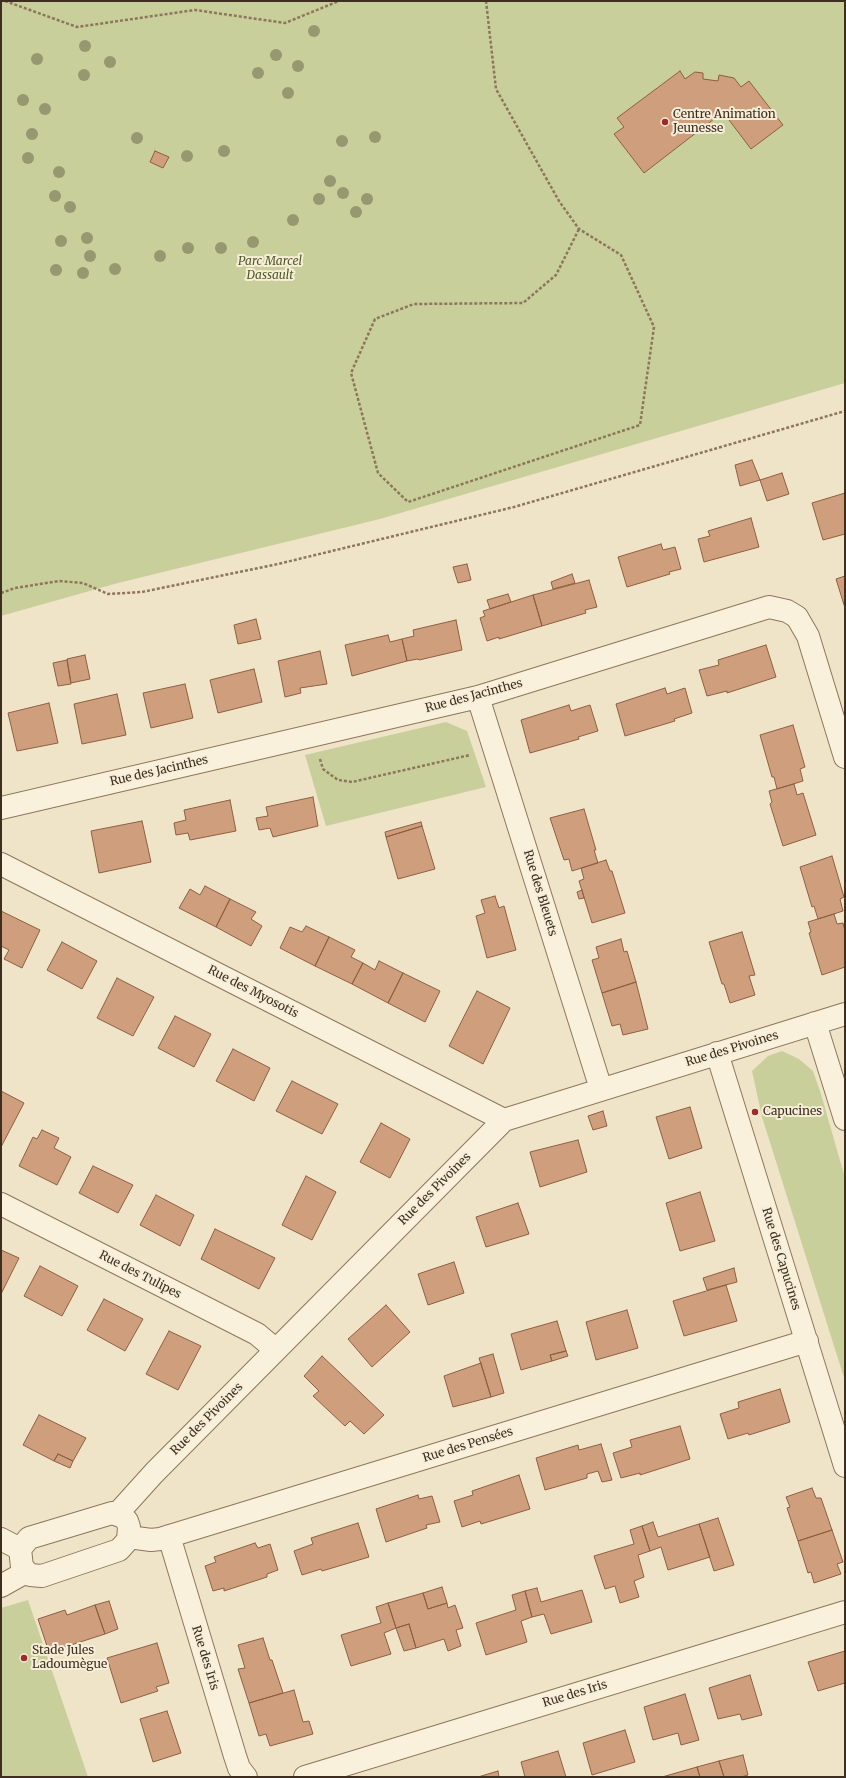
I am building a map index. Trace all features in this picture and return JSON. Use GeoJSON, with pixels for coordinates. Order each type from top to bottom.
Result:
{"type":"FeatureCollection","features":[{"type":"Feature","properties":{"kind":"street","name":"Rue des Jacinthes"},"geometry":{"type":"LineString","coordinates":[[1,808],[478,697],[769,607],[787,611],[797,617],[808,636],[845,757]]}},
{"type":"Feature","properties":{"kind":"street","name":"Rue des Bleuets"},"geometry":{"type":"LineString","coordinates":[[478,697],[601,1089]]}},
{"type":"Feature","properties":{"kind":"street","name":"Rue des Myosotis"},"geometry":{"type":"LineString","coordinates":[[1,864],[504,1120]]}},
{"type":"Feature","properties":{"kind":"street","name":"Rue des Pivoines"},"geometry":{"type":"LineString","coordinates":[[117,1514],[154,1473],[504,1120],[845,1014]]}},
{"type":"Feature","properties":{"kind":"street"},"geometry":{"type":"LineString","coordinates":[[816,1023],[845,1119]]}},
{"type":"Feature","properties":{"kind":"street","name":"Rue des Capucines"},"geometry":{"type":"LineString","coordinates":[[717,1053],[843,1453]]}},
{"type":"Feature","properties":{"kind":"street","name":"Rue des Tulipes"},"geometry":{"type":"LineString","coordinates":[[1,1204],[257,1334],[276,1350]]}},
{"type":"Feature","properties":{"kind":"street","name":"Rue des Pensées"},"geometry":{"type":"LineString","coordinates":[[128,1537],[151,1540],[169,1536],[807,1341]]}},
{"type":"Feature","properties":{"kind":"street"},"geometry":{"type":"LineString","coordinates":[[117,1514],[127,1521],[129,1527],[128,1537],[124,1545],[111,1553],[42,1576],[30,1575],[26,1572],[10,1544],[25,1541],[34,1536],[105,1515],[117,1514]]}},
{"type":"Feature","properties":{"kind":"street","name":"Rue des Iris"},"geometry":{"type":"LineString","coordinates":[[169,1536],[235,1756],[239,1768],[246,1777]]}},
{"type":"Feature","properties":{"kind":"street"},"geometry":{"type":"LineString","coordinates":[[1,1586],[26,1572]]}},
{"type":"Feature","properties":{"kind":"street","name":"Rue des Iris"},"geometry":{"type":"LineString","coordinates":[[305,1777],[845,1612]]}},
{"type":"Feature","properties":{"kind":"path"},"geometry":{"type":"LineString","coordinates":[[5,1],[77,27],[195,10],[285,23],[339,1]]}},
{"type":"Feature","properties":{"kind":"path"},"geometry":{"type":"LineString","coordinates":[[486,1],[496,89],[559,202],[579,229],[621,255],[654,327],[640,425],[408,502],[378,473],[352,373],[375,319],[414,304],[523,303],[556,275],[579,229]]}},
{"type":"Feature","properties":{"kind":"path"},"geometry":{"type":"LineString","coordinates":[[1,593],[15,588],[59,581],[83,583],[108,594],[142,592],[278,564],[514,507],[845,411]]}},
{"type":"Feature","properties":{"kind":"path"},"geometry":{"type":"LineString","coordinates":[[314,735],[322,768],[338,780],[352,782],[494,749]]}},
{"type":"Feature","properties":{"kind":"green space","name":"Parc Marcel Dassault"},"geometry":{"type":"Polygon","coordinates":[[[1,1],[845,1],[845,383],[380,519],[118,583],[1,616],[1,1]]]}},
{"type":"Feature","properties":{"kind":"green space"},"geometry":{"type":"Polygon","coordinates":[[[446,722],[467,731],[486,787],[326,826],[305,755],[446,722]]]}},
{"type":"Feature","properties":{"kind":"green space"},"geometry":{"type":"Polygon","coordinates":[[[782,1051],[799,1059],[813,1071],[845,1178],[845,1381],[762,1117],[752,1071],[768,1056],[782,1051]]]}},
{"type":"Feature","properties":{"kind":"green space","name":"Stade Jules Ladoumègue"},"geometry":{"type":"Polygon","coordinates":[[[28,1600],[88,1777],[1,1777],[1,1608],[28,1600]]]}},
{"type":"Feature","properties":{"kind":"building","name":"Centre Animation Jeunesse"},"geometry":{"type":"Polygon","coordinates":[[[680,71],[685,79],[695,72],[703,73],[703,79],[718,81],[719,75],[734,78],[741,87],[749,81],[783,125],[751,149],[723,112],[644,173],[614,134],[624,127],[617,118],[680,71]]]}},
{"type":"Feature","properties":{"kind":"building"},"geometry":{"type":"Polygon","coordinates":[[[155,151],[169,157],[163,168],[150,162],[155,151]]]}},
{"type":"Feature","properties":{"kind":"building"},"geometry":{"type":"Polygon","coordinates":[[[752,460],[760,480],[740,486],[735,465],[752,460]]]}},
{"type":"Feature","properties":{"kind":"building"},"geometry":{"type":"Polygon","coordinates":[[[782,473],[789,494],[767,501],[760,480],[782,473]]]}},
{"type":"Feature","properties":{"kind":"building"},"geometry":{"type":"Polygon","coordinates":[[[845,493],[845,534],[823,540],[812,503],[845,493]]]}},
{"type":"Feature","properties":{"kind":"building"},"geometry":{"type":"Polygon","coordinates":[[[751,518],[759,547],[704,562],[698,539],[710,536],[708,531],[751,518]]]}},
{"type":"Feature","properties":{"kind":"building"},"geometry":{"type":"Polygon","coordinates":[[[661,544],[663,550],[675,547],[681,569],[669,572],[670,574],[627,587],[618,557],[661,544]]]}},
{"type":"Feature","properties":{"kind":"building"},"geometry":{"type":"Polygon","coordinates":[[[467,564],[471,580],[458,583],[453,567],[467,564]]]}},
{"type":"Feature","properties":{"kind":"building"},"geometry":{"type":"Polygon","coordinates":[[[572,574],[575,583],[553,589],[551,582],[572,574]]]}},
{"type":"Feature","properties":{"kind":"building"},"geometry":{"type":"Polygon","coordinates":[[[845,576],[845,608],[836,579],[845,576]]]}},
{"type":"Feature","properties":{"kind":"building"},"geometry":{"type":"Polygon","coordinates":[[[589,580],[597,607],[585,610],[586,613],[542,626],[533,595],[589,580]]]}},
{"type":"Feature","properties":{"kind":"building"},"geometry":{"type":"Polygon","coordinates":[[[508,594],[511,602],[490,609],[487,600],[508,594]]]}},
{"type":"Feature","properties":{"kind":"building"},"geometry":{"type":"Polygon","coordinates":[[[533,595],[542,626],[499,639],[499,637],[487,641],[480,618],[485,616],[483,611],[533,595]]]}},
{"type":"Feature","properties":{"kind":"building"},"geometry":{"type":"Polygon","coordinates":[[[256,619],[261,639],[238,644],[234,625],[256,619]]]}},
{"type":"Feature","properties":{"kind":"building"},"geometry":{"type":"Polygon","coordinates":[[[456,620],[462,650],[419,660],[407,661],[402,639],[414,636],[413,630],[456,620]]]}},
{"type":"Feature","properties":{"kind":"building"},"geometry":{"type":"Polygon","coordinates":[[[388,635],[390,642],[402,639],[407,661],[352,676],[345,645],[388,635]]]}},
{"type":"Feature","properties":{"kind":"building"},"geometry":{"type":"Polygon","coordinates":[[[766,645],[776,677],[727,693],[727,691],[707,696],[699,670],[719,665],[718,660],[766,645]]]}},
{"type":"Feature","properties":{"kind":"building"},"geometry":{"type":"Polygon","coordinates":[[[320,651],[327,684],[300,688],[301,693],[285,697],[278,661],[320,651]]]}},
{"type":"Feature","properties":{"kind":"building"},"geometry":{"type":"Polygon","coordinates":[[[85,655],[90,679],[71,683],[67,659],[85,655]]]}},
{"type":"Feature","properties":{"kind":"building"},"geometry":{"type":"Polygon","coordinates":[[[67,660],[71,684],[58,686],[53,663],[67,660]]]}},
{"type":"Feature","properties":{"kind":"building"},"geometry":{"type":"Polygon","coordinates":[[[254,669],[262,702],[218,713],[210,680],[254,669]]]}},
{"type":"Feature","properties":{"kind":"building"},"geometry":{"type":"Polygon","coordinates":[[[185,684],[193,718],[151,728],[143,693],[185,684]]]}},
{"type":"Feature","properties":{"kind":"building"},"geometry":{"type":"Polygon","coordinates":[[[665,688],[667,694],[685,688],[692,713],[674,719],[675,721],[625,736],[616,704],[665,688]]]}},
{"type":"Feature","properties":{"kind":"building"},"geometry":{"type":"Polygon","coordinates":[[[117,694],[126,735],[82,744],[74,704],[117,694]]]}},
{"type":"Feature","properties":{"kind":"building"},"geometry":{"type":"Polygon","coordinates":[[[49,703],[58,743],[17,751],[8,713],[49,703]]]}},
{"type":"Feature","properties":{"kind":"building"},"geometry":{"type":"Polygon","coordinates":[[[569,705],[571,711],[590,705],[598,731],[578,737],[579,739],[530,753],[521,720],[569,705]]]}},
{"type":"Feature","properties":{"kind":"building"},"geometry":{"type":"Polygon","coordinates":[[[793,725],[805,767],[800,769],[803,781],[777,789],[760,735],[793,725]]]}},
{"type":"Feature","properties":{"kind":"building"},"geometry":{"type":"Polygon","coordinates":[[[794,784],[797,795],[803,793],[816,835],[783,846],[770,804],[772,802],[769,791],[794,784]]]}},
{"type":"Feature","properties":{"kind":"building"},"geometry":{"type":"Polygon","coordinates":[[[313,797],[318,826],[273,837],[270,828],[259,830],[256,818],[268,816],[266,807],[313,797]]]}},
{"type":"Feature","properties":{"kind":"building"},"geometry":{"type":"Polygon","coordinates":[[[230,800],[236,831],[190,840],[188,833],[176,835],[174,823],[186,820],[184,810],[230,800]]]}},
{"type":"Feature","properties":{"kind":"building"},"geometry":{"type":"Polygon","coordinates":[[[584,809],[596,850],[594,850],[598,863],[572,871],[569,859],[564,860],[550,818],[584,809]]]}},
{"type":"Feature","properties":{"kind":"building"},"geometry":{"type":"Polygon","coordinates":[[[142,821],[151,862],[99,873],[91,831],[142,821]]]}},
{"type":"Feature","properties":{"kind":"building"},"geometry":{"type":"Polygon","coordinates":[[[421,822],[422,826],[386,837],[385,832],[421,822]]]}},
{"type":"Feature","properties":{"kind":"building"},"geometry":{"type":"Polygon","coordinates":[[[422,826],[435,869],[398,879],[386,837],[422,826]]]}},
{"type":"Feature","properties":{"kind":"building"},"geometry":{"type":"Polygon","coordinates":[[[832,856],[844,897],[840,899],[843,911],[818,919],[814,906],[812,907],[800,867],[832,856]]]}},
{"type":"Feature","properties":{"kind":"building"},"geometry":{"type":"Polygon","coordinates":[[[606,860],[610,871],[612,871],[625,913],[592,923],[579,881],[584,879],[581,868],[606,860]]]}},
{"type":"Feature","properties":{"kind":"building"},"geometry":{"type":"Polygon","coordinates":[[[205,886],[230,899],[216,927],[179,908],[190,889],[200,895],[205,886]]]}},
{"type":"Feature","properties":{"kind":"building"},"geometry":{"type":"Polygon","coordinates":[[[582,890],[584,898],[579,899],[577,892],[582,890]]]}},
{"type":"Feature","properties":{"kind":"building"},"geometry":{"type":"Polygon","coordinates":[[[495,896],[499,908],[504,906],[516,950],[487,958],[476,916],[485,913],[481,900],[495,896]]]}},
{"type":"Feature","properties":{"kind":"building"},"geometry":{"type":"Polygon","coordinates":[[[230,899],[256,912],[251,919],[262,926],[251,946],[216,927],[230,899]]]}},
{"type":"Feature","properties":{"kind":"building"},"geometry":{"type":"Polygon","coordinates":[[[1,911],[40,930],[22,968],[4,959],[9,950],[1,946],[1,911]]]}},
{"type":"Feature","properties":{"kind":"building"},"geometry":{"type":"Polygon","coordinates":[[[834,914],[837,924],[843,923],[845,931],[845,967],[822,975],[809,933],[811,932],[808,922],[834,914]]]}},
{"type":"Feature","properties":{"kind":"building"},"geometry":{"type":"Polygon","coordinates":[[[306,926],[329,937],[315,966],[280,948],[290,927],[302,932],[306,926]]]}},
{"type":"Feature","properties":{"kind":"building"},"geometry":{"type":"Polygon","coordinates":[[[742,932],[755,975],[749,976],[755,995],[730,1003],[724,984],[722,984],[709,942],[742,932]]]}},
{"type":"Feature","properties":{"kind":"building"},"geometry":{"type":"Polygon","coordinates":[[[329,937],[355,950],[351,957],[363,963],[352,984],[315,966],[329,937]]]}},
{"type":"Feature","properties":{"kind":"building"},"geometry":{"type":"Polygon","coordinates":[[[621,939],[624,952],[627,951],[636,982],[602,993],[592,960],[599,958],[596,947],[621,939]]]}},
{"type":"Feature","properties":{"kind":"building"},"geometry":{"type":"Polygon","coordinates":[[[62,942],[97,961],[82,989],[47,970],[62,942]]]}},
{"type":"Feature","properties":{"kind":"building"},"geometry":{"type":"Polygon","coordinates":[[[379,961],[403,973],[388,1003],[352,984],[363,963],[375,970],[379,961]]]}},
{"type":"Feature","properties":{"kind":"building"},"geometry":{"type":"Polygon","coordinates":[[[403,973],[440,991],[425,1022],[388,1003],[403,973]]]}},
{"type":"Feature","properties":{"kind":"building"},"geometry":{"type":"Polygon","coordinates":[[[117,978],[154,997],[133,1036],[97,1018],[117,978]]]}},
{"type":"Feature","properties":{"kind":"building"},"geometry":{"type":"Polygon","coordinates":[[[636,982],[648,1029],[623,1035],[620,1024],[612,1026],[602,993],[636,982]]]}},
{"type":"Feature","properties":{"kind":"building"},"geometry":{"type":"Polygon","coordinates":[[[477,991],[510,1008],[483,1064],[449,1046],[477,991]]]}},
{"type":"Feature","properties":{"kind":"building"},"geometry":{"type":"Polygon","coordinates":[[[175,1016],[211,1034],[194,1067],[158,1048],[175,1016]]]}},
{"type":"Feature","properties":{"kind":"building"},"geometry":{"type":"Polygon","coordinates":[[[233,1049],[270,1068],[254,1101],[216,1081],[233,1049]]]}},
{"type":"Feature","properties":{"kind":"building"},"geometry":{"type":"Polygon","coordinates":[[[292,1081],[338,1104],[322,1134],[276,1111],[292,1081]]]}},
{"type":"Feature","properties":{"kind":"building"},"geometry":{"type":"Polygon","coordinates":[[[1,1091],[24,1103],[1,1147],[1,1091]]]}},
{"type":"Feature","properties":{"kind":"building"},"geometry":{"type":"Polygon","coordinates":[[[690,1107],[702,1148],[669,1159],[656,1117],[690,1107]]]}},
{"type":"Feature","properties":{"kind":"building"},"geometry":{"type":"Polygon","coordinates":[[[603,1111],[607,1126],[593,1130],[588,1116],[603,1111]]]}},
{"type":"Feature","properties":{"kind":"building"},"geometry":{"type":"Polygon","coordinates":[[[381,1123],[410,1139],[390,1178],[360,1162],[381,1123]]]}},
{"type":"Feature","properties":{"kind":"building"},"geometry":{"type":"Polygon","coordinates":[[[42,1130],[59,1138],[54,1148],[71,1157],[57,1185],[19,1166],[33,1137],[37,1139],[42,1130]]]}},
{"type":"Feature","properties":{"kind":"building"},"geometry":{"type":"Polygon","coordinates":[[[578,1140],[587,1172],[540,1187],[530,1152],[578,1140]]]}},
{"type":"Feature","properties":{"kind":"building"},"geometry":{"type":"Polygon","coordinates":[[[93,1166],[133,1185],[118,1213],[79,1193],[93,1166]]]}},
{"type":"Feature","properties":{"kind":"building"},"geometry":{"type":"Polygon","coordinates":[[[306,1176],[336,1192],[312,1240],[282,1225],[306,1176]]]}},
{"type":"Feature","properties":{"kind":"building"},"geometry":{"type":"Polygon","coordinates":[[[700,1192],[715,1241],[680,1251],[666,1203],[700,1192]]]}},
{"type":"Feature","properties":{"kind":"building"},"geometry":{"type":"Polygon","coordinates":[[[156,1195],[194,1215],[180,1246],[140,1225],[156,1195]]]}},
{"type":"Feature","properties":{"kind":"building"},"geometry":{"type":"Polygon","coordinates":[[[518,1203],[529,1234],[486,1247],[476,1217],[518,1203]]]}},
{"type":"Feature","properties":{"kind":"building"},"geometry":{"type":"Polygon","coordinates":[[[215,1229],[275,1258],[259,1289],[201,1259],[215,1229]]]}},
{"type":"Feature","properties":{"kind":"building"},"geometry":{"type":"Polygon","coordinates":[[[1,1250],[19,1258],[1,1294],[1,1250]]]}},
{"type":"Feature","properties":{"kind":"building"},"geometry":{"type":"Polygon","coordinates":[[[454,1262],[464,1293],[428,1305],[418,1274],[454,1262]]]}},
{"type":"Feature","properties":{"kind":"building"},"geometry":{"type":"Polygon","coordinates":[[[40,1266],[78,1286],[62,1316],[24,1296],[40,1266]]]}},
{"type":"Feature","properties":{"kind":"building"},"geometry":{"type":"Polygon","coordinates":[[[734,1268],[737,1282],[707,1290],[703,1278],[734,1268]]]}},
{"type":"Feature","properties":{"kind":"building"},"geometry":{"type":"Polygon","coordinates":[[[726,1285],[737,1321],[684,1336],[673,1301],[726,1285]]]}},
{"type":"Feature","properties":{"kind":"building"},"geometry":{"type":"Polygon","coordinates":[[[104,1299],[143,1319],[125,1351],[87,1330],[104,1299]]]}},
{"type":"Feature","properties":{"kind":"building"},"geometry":{"type":"Polygon","coordinates":[[[386,1305],[410,1332],[372,1367],[348,1339],[386,1305]]]}},
{"type":"Feature","properties":{"kind":"building"},"geometry":{"type":"Polygon","coordinates":[[[627,1310],[638,1348],[596,1360],[586,1322],[627,1310]]]}},
{"type":"Feature","properties":{"kind":"building"},"geometry":{"type":"Polygon","coordinates":[[[557,1321],[566,1351],[550,1355],[552,1361],[521,1370],[511,1334],[557,1321]]]}},
{"type":"Feature","properties":{"kind":"building"},"geometry":{"type":"Polygon","coordinates":[[[169,1331],[201,1346],[178,1390],[146,1374],[169,1331]]]}},
{"type":"Feature","properties":{"kind":"building"},"geometry":{"type":"Polygon","coordinates":[[[566,1351],[568,1356],[552,1361],[550,1355],[566,1351]]]}},
{"type":"Feature","properties":{"kind":"building"},"geometry":{"type":"Polygon","coordinates":[[[493,1354],[504,1393],[491,1397],[479,1358],[493,1354]]]}},
{"type":"Feature","properties":{"kind":"building"},"geometry":{"type":"Polygon","coordinates":[[[322,1356],[384,1415],[364,1434],[350,1421],[345,1426],[313,1396],[319,1391],[304,1376],[322,1356]]]}},
{"type":"Feature","properties":{"kind":"building"},"geometry":{"type":"Polygon","coordinates":[[[481,1363],[491,1397],[453,1407],[444,1376],[481,1363]]]}},
{"type":"Feature","properties":{"kind":"building"},"geometry":{"type":"Polygon","coordinates":[[[780,1389],[790,1422],[749,1435],[748,1433],[728,1439],[720,1414],[739,1408],[738,1402],[780,1389]]]}},
{"type":"Feature","properties":{"kind":"building"},"geometry":{"type":"Polygon","coordinates":[[[39,1415],[86,1438],[73,1461],[58,1454],[54,1461],[23,1445],[39,1415]]]}},
{"type":"Feature","properties":{"kind":"building"},"geometry":{"type":"Polygon","coordinates":[[[680,1426],[690,1459],[640,1475],[640,1473],[621,1478],[613,1453],[632,1447],[630,1440],[680,1426]]]}},
{"type":"Feature","properties":{"kind":"building"},"geometry":{"type":"Polygon","coordinates":[[[601,1444],[612,1480],[602,1482],[598,1471],[587,1474],[587,1478],[545,1490],[536,1458],[578,1445],[579,1450],[601,1444]]]}},
{"type":"Feature","properties":{"kind":"building"},"geometry":{"type":"Polygon","coordinates":[[[58,1454],[73,1461],[70,1468],[54,1461],[58,1454]]]}},
{"type":"Feature","properties":{"kind":"building"},"geometry":{"type":"Polygon","coordinates":[[[519,1475],[530,1509],[481,1524],[480,1521],[462,1527],[454,1501],[473,1495],[472,1491],[519,1475]]]}},
{"type":"Feature","properties":{"kind":"building"},"geometry":{"type":"Polygon","coordinates":[[[812,1488],[816,1498],[821,1498],[832,1530],[798,1541],[787,1508],[790,1507],[786,1497],[812,1488]]]}},
{"type":"Feature","properties":{"kind":"building"},"geometry":{"type":"Polygon","coordinates":[[[418,1495],[419,1499],[432,1496],[440,1522],[426,1525],[427,1528],[386,1542],[376,1509],[418,1495]]]}},
{"type":"Feature","properties":{"kind":"building"},"geometry":{"type":"Polygon","coordinates":[[[718,1518],[734,1565],[714,1571],[699,1524],[718,1518]]]}},
{"type":"Feature","properties":{"kind":"building"},"geometry":{"type":"Polygon","coordinates":[[[653,1522],[658,1537],[699,1524],[710,1557],[668,1570],[661,1547],[650,1551],[642,1526],[653,1522]]]}},
{"type":"Feature","properties":{"kind":"building"},"geometry":{"type":"Polygon","coordinates":[[[358,1523],[369,1557],[322,1571],[321,1569],[302,1575],[294,1551],[313,1544],[311,1538],[358,1523]]]}},
{"type":"Feature","properties":{"kind":"building"},"geometry":{"type":"Polygon","coordinates":[[[642,1526],[650,1551],[638,1555],[644,1577],[634,1581],[639,1597],[620,1603],[615,1586],[605,1589],[594,1556],[634,1544],[630,1530],[642,1526]]]}},
{"type":"Feature","properties":{"kind":"building"},"geometry":{"type":"Polygon","coordinates":[[[832,1530],[843,1562],[837,1564],[841,1574],[814,1583],[811,1572],[808,1573],[798,1541],[832,1530]]]}},
{"type":"Feature","properties":{"kind":"building"},"geometry":{"type":"Polygon","coordinates":[[[255,1543],[258,1548],[270,1544],[278,1570],[267,1574],[267,1577],[224,1591],[224,1588],[213,1591],[205,1566],[216,1562],[214,1557],[255,1543]]]}},
{"type":"Feature","properties":{"kind":"building"},"geometry":{"type":"Polygon","coordinates":[[[442,1587],[447,1603],[428,1609],[423,1593],[442,1587]]]}},
{"type":"Feature","properties":{"kind":"building"},"geometry":{"type":"Polygon","coordinates":[[[537,1588],[541,1602],[582,1590],[592,1622],[551,1634],[544,1614],[532,1617],[525,1591],[537,1588]]]}},
{"type":"Feature","properties":{"kind":"building"},"geometry":{"type":"Polygon","coordinates":[[[525,1591],[532,1617],[521,1621],[527,1642],[486,1655],[476,1623],[516,1610],[512,1595],[525,1591]]]}},
{"type":"Feature","properties":{"kind":"building"},"geometry":{"type":"Polygon","coordinates":[[[423,1593],[428,1609],[447,1603],[448,1608],[455,1605],[463,1628],[456,1630],[461,1646],[448,1651],[444,1639],[416,1648],[409,1624],[396,1628],[388,1603],[423,1593]]]}},
{"type":"Feature","properties":{"kind":"building"},"geometry":{"type":"Polygon","coordinates":[[[109,1601],[118,1629],[105,1634],[95,1605],[109,1601]]]}},
{"type":"Feature","properties":{"kind":"building"},"geometry":{"type":"Polygon","coordinates":[[[388,1603],[396,1628],[384,1633],[391,1654],[351,1666],[341,1635],[381,1623],[376,1607],[388,1603]]]}},
{"type":"Feature","properties":{"kind":"building"},"geometry":{"type":"Polygon","coordinates":[[[95,1605],[105,1634],[49,1652],[38,1619],[65,1610],[67,1615],[95,1605]]]}},
{"type":"Feature","properties":{"kind":"building"},"geometry":{"type":"Polygon","coordinates":[[[409,1624],[416,1648],[404,1651],[396,1628],[409,1624]]]}},
{"type":"Feature","properties":{"kind":"building"},"geometry":{"type":"Polygon","coordinates":[[[263,1638],[283,1693],[249,1703],[238,1669],[245,1668],[238,1645],[263,1638]]]}},
{"type":"Feature","properties":{"kind":"building"},"geometry":{"type":"Polygon","coordinates":[[[157,1643],[169,1683],[156,1687],[158,1691],[121,1703],[107,1658],[157,1643]]]}},
{"type":"Feature","properties":{"kind":"building"},"geometry":{"type":"Polygon","coordinates":[[[845,1651],[845,1683],[818,1691],[808,1662],[845,1651]]]}},
{"type":"Feature","properties":{"kind":"building"},"geometry":{"type":"Polygon","coordinates":[[[750,1675],[762,1715],[742,1720],[740,1714],[718,1719],[709,1688],[750,1675]]]}},
{"type":"Feature","properties":{"kind":"building"},"geometry":{"type":"Polygon","coordinates":[[[294,1690],[303,1722],[309,1721],[313,1734],[270,1746],[266,1734],[259,1736],[249,1703],[294,1690]]]}},
{"type":"Feature","properties":{"kind":"building"},"geometry":{"type":"Polygon","coordinates":[[[685,1694],[699,1740],[681,1745],[678,1733],[653,1740],[644,1707],[685,1694]]]}},
{"type":"Feature","properties":{"kind":"building"},"geometry":{"type":"Polygon","coordinates":[[[167,1711],[181,1753],[153,1762],[140,1719],[167,1711]]]}},
{"type":"Feature","properties":{"kind":"building"},"geometry":{"type":"Polygon","coordinates":[[[625,1730],[635,1762],[592,1775],[583,1743],[625,1730]]]}},
{"type":"Feature","properties":{"kind":"building"},"geometry":{"type":"Polygon","coordinates":[[[558,1751],[566,1777],[525,1777],[521,1762],[558,1751]]]}},
{"type":"Feature","properties":{"kind":"building"},"geometry":{"type":"Polygon","coordinates":[[[743,1755],[748,1775],[741,1777],[724,1777],[719,1761],[743,1755]]]}},
{"type":"Feature","properties":{"kind":"building"},"geometry":{"type":"Polygon","coordinates":[[[719,1761],[724,1777],[700,1777],[697,1767],[719,1761]]]}},
{"type":"Feature","properties":{"kind":"building"},"geometry":{"type":"Polygon","coordinates":[[[697,1767],[700,1777],[662,1777],[697,1767]]]}},
{"type":"Feature","properties":{"kind":"building"},"geometry":{"type":"Polygon","coordinates":[[[498,1771],[499,1777],[478,1777],[498,1771]]]}},
{"type":"Feature","properties":{"kind":"place","name":"Centre Animation Jeunesse"},"geometry":{"type":"Point","coordinates":[665,122]}},
{"type":"Feature","properties":{"kind":"place","name":"Capucines"},"geometry":{"type":"Point","coordinates":[755,1112]}},
{"type":"Feature","properties":{"kind":"place","name":"Stade Jules Ladoumègue"},"geometry":{"type":"Point","coordinates":[24,1658]}}]}
